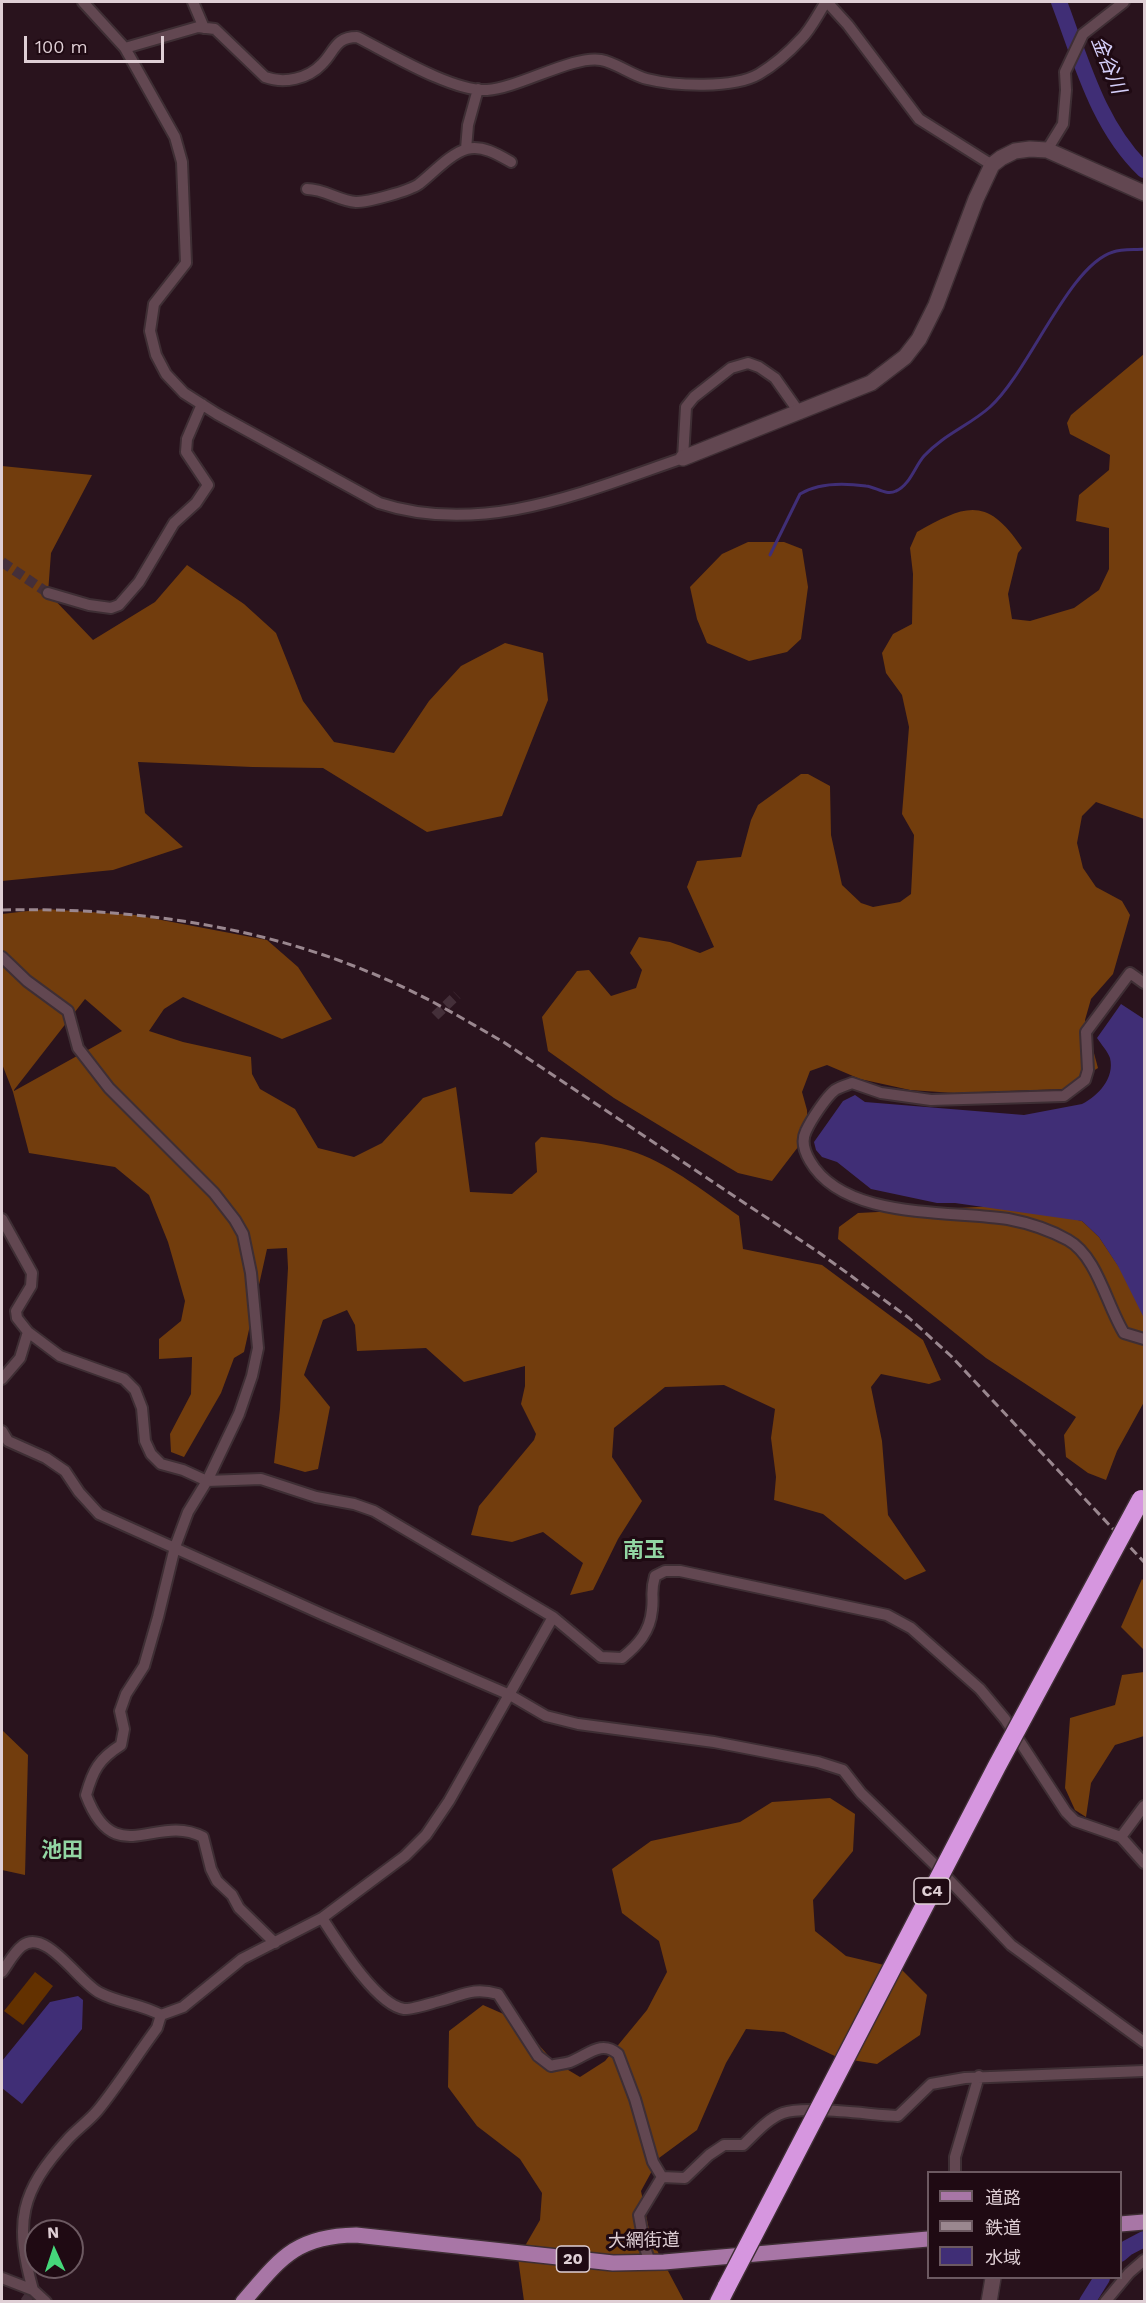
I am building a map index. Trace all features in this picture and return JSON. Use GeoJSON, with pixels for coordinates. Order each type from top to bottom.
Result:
{"type":"FeatureCollection","features":[{"type":"Feature","properties":{"kind":"highway","name":"C4"},"geometry":{"type":"LineString","coordinates":[[723,2294],[997,1766],[1143,1496]]}},
{"type":"Feature","properties":{"kind":"main road"},"geometry":{"type":"LineString","coordinates":[[1122,2224],[1144,2222]]}},
{"type":"Feature","properties":{"kind":"main road","name":"大網街道"},"geometry":{"type":"LineString","coordinates":[[243,2301],[280,2259],[306,2243],[333,2235],[356,2235],[613,2263],[650,2262],[927,2239]]}},
{"type":"Feature","properties":{"kind":"street"},"geometry":{"type":"LineString","coordinates":[[83,2],[125,48],[175,137],[182,162],[186,263],[154,304],[150,331],[156,355],[166,374],[184,393],[202,404],[379,503],[400,510],[447,516],[524,509],[575,495],[683,458],[871,383],[891,369],[920,339],[992,165],[1016,151],[1047,150],[1144,193]]}},
{"type":"Feature","properties":{"kind":"street"},"geometry":{"type":"LineString","coordinates":[[193,2],[204,28]]}},
{"type":"Feature","properties":{"kind":"street"},"geometry":{"type":"LineString","coordinates":[[125,48],[198,27],[215,29],[265,77],[275,81],[292,80],[314,71],[337,44],[348,37],[357,38],[438,77],[470,88],[488,90],[580,62],[601,60],[644,78],[670,84],[706,85],[745,80],[758,74],[802,38],[826,2],[848,25],[919,119],[992,165]]}},
{"type":"Feature","properties":{"kind":"street"},"geometry":{"type":"LineString","coordinates":[[1047,150],[1063,124],[1065,72],[1083,34],[1124,2]]}},
{"type":"Feature","properties":{"kind":"street"},"geometry":{"type":"LineString","coordinates":[[466,149],[468,125],[478,89]]}},
{"type":"Feature","properties":{"kind":"street"},"geometry":{"type":"LineString","coordinates":[[307,189],[317,189],[357,202],[400,193],[418,185],[444,163],[466,149],[492,152],[511,162]]}},
{"type":"Feature","properties":{"kind":"street"},"geometry":{"type":"LineString","coordinates":[[683,458],[686,407],[694,397],[731,368],[748,363],[759,367],[775,378],[799,412]]}},
{"type":"Feature","properties":{"kind":"street"},"geometry":{"type":"LineString","coordinates":[[48,593],[89,605],[111,608],[119,605],[139,582],[174,524],[196,503],[208,485],[186,452],[187,439],[202,404]]}},
{"type":"Feature","properties":{"kind":"street"},"geometry":{"type":"LineString","coordinates":[[2,957],[27,981],[68,1011],[78,1048],[109,1088],[214,1193],[243,1234],[251,1273],[258,1348],[252,1376],[239,1414],[207,1481],[188,1512],[175,1547],[144,1666],[126,1694],[120,1711],[124,1729],[121,1745],[104,1757],[91,1776],[86,1795],[101,1825],[111,1833],[133,1836],[182,1831],[196,1833],[203,1837],[211,1869],[217,1881],[232,1895],[239,1908],[274,1943]]}},
{"type":"Feature","properties":{"kind":"street"},"geometry":{"type":"LineString","coordinates":[[1144,983],[1130,974],[1086,1032],[1088,1070],[1085,1080],[1064,1096],[931,1100],[881,1093],[852,1083],[836,1090],[809,1125],[803,1137],[804,1150],[824,1180],[839,1189],[876,1204],[901,1209],[975,1214],[1010,1220],[1040,1227],[1070,1241],[1079,1248],[1091,1264],[1115,1319],[1124,1333],[1144,1339]]}},
{"type":"Feature","properties":{"kind":"street"},"geometry":{"type":"LineString","coordinates":[[2,1219],[32,1273],[31,1286],[16,1311],[17,1318],[28,1332],[60,1356],[124,1379],[135,1390],[142,1408],[146,1441],[151,1454],[161,1464],[183,1470],[207,1481],[261,1479],[316,1497],[354,1504],[374,1511],[553,1617],[602,1657],[622,1658],[639,1644],[649,1627],[653,1609],[651,1590],[655,1576],[665,1571],[680,1571],[887,1615],[911,1628],[980,1689],[1005,1719],[1061,1804],[1075,1821],[1121,1837],[1144,1863]]}},
{"type":"Feature","properties":{"kind":"street"},"geometry":{"type":"LineString","coordinates":[[2,1379],[20,1358],[28,1332]]}},
{"type":"Feature","properties":{"kind":"street"},"geometry":{"type":"LineString","coordinates":[[2,1431],[8,1441],[46,1458],[65,1471],[79,1492],[99,1514],[510,1695],[546,1716],[578,1724],[714,1742],[818,1762],[843,1770],[861,1793],[934,1863],[1011,1946],[1144,2042]]}},
{"type":"Feature","properties":{"kind":"street"},"geometry":{"type":"LineString","coordinates":[[2,1972],[22,1945],[34,1942],[47,1945],[85,1983],[100,1994],[146,2007],[161,2015],[183,2007],[242,1959],[322,1918],[405,1856],[426,1834],[449,1801],[553,1617]]}},
{"type":"Feature","properties":{"kind":"street"},"geometry":{"type":"LineString","coordinates":[[1121,1837],[1144,1806]]}},
{"type":"Feature","properties":{"kind":"street"},"geometry":{"type":"LineString","coordinates":[[322,1918],[340,1947],[369,1983],[386,2000],[404,2009],[441,2001],[466,1992],[483,1990],[498,1994],[538,2056],[551,2066],[570,2062],[593,2049],[606,2047],[614,2050],[618,2054],[635,2099],[653,2163],[662,2177]]}},
{"type":"Feature","properties":{"kind":"street"},"geometry":{"type":"LineString","coordinates":[[33,2290],[23,2248],[22,2223],[34,2183],[46,2164],[97,2111],[157,2028],[161,2015]]}},
{"type":"Feature","properties":{"kind":"street"},"geometry":{"type":"LineString","coordinates":[[662,2177],[685,2178],[709,2155],[724,2145],[743,2145],[764,2124],[783,2113],[811,2110],[898,2116],[931,2084],[980,2076],[1144,2071]]}},
{"type":"Feature","properties":{"kind":"street"},"geometry":{"type":"LineString","coordinates":[[955,2171],[955,2157],[980,2076]]}},
{"type":"Feature","properties":{"kind":"street"},"geometry":{"type":"LineString","coordinates":[[650,2262],[639,2215],[662,2177]]}},
{"type":"Feature","properties":{"kind":"street"},"geometry":{"type":"LineString","coordinates":[[1105,2301],[1129,2273],[1144,2260]]}},
{"type":"Feature","properties":{"kind":"street"},"geometry":{"type":"LineString","coordinates":[[2,2278],[33,2290],[46,2301]]}},
{"type":"Feature","properties":{"kind":"street"},"geometry":{"type":"LineString","coordinates":[[989,2301],[993,2279]]}},
{"type":"Feature","properties":{"kind":"shaded area"},"geometry":{"type":"Polygon","coordinates":[[[1144,354],[1144,819],[1096,802],[1082,816],[1077,843],[1083,868],[1096,887],[1122,901],[1130,915],[1113,974],[1091,999],[1085,1020],[1098,1068],[1065,1089],[954,1093],[910,1090],[860,1079],[827,1065],[810,1071],[802,1092],[807,1110],[808,1134],[772,1181],[738,1173],[614,1098],[548,1051],[542,1017],[577,971],[589,970],[611,996],[636,988],[642,970],[630,953],[639,937],[670,942],[700,953],[714,947],[687,887],[697,861],[741,857],[751,820],[758,805],[801,774],[808,774],[830,786],[831,835],[842,885],[861,903],[873,907],[900,902],[911,894],[914,835],[902,814],[909,727],[902,695],[886,673],[882,653],[893,634],[912,624],[913,574],[910,548],[917,532],[949,516],[962,511],[974,510],[998,519],[1022,548],[1018,553],[1008,594],[1012,619],[1030,621],[1074,608],[1099,590],[1109,569],[1109,528],[1076,521],[1079,495],[1109,470],[1110,455],[1070,434],[1067,423],[1071,415],[1144,354]]]}},
{"type":"Feature","properties":{"kind":"shaded area"},"geometry":{"type":"Polygon","coordinates":[[[2,466],[92,475],[51,553],[48,593],[93,640],[155,602],[187,565],[244,604],[276,633],[303,701],[334,742],[394,753],[429,701],[461,666],[505,643],[543,653],[548,700],[502,816],[427,832],[323,768],[138,762],[145,813],[183,847],[113,870],[2,881],[2,466]]]}},
{"type":"Feature","properties":{"kind":"shaded area"},"geometry":{"type":"Polygon","coordinates":[[[748,542],[784,542],[802,549],[808,587],[801,639],[787,652],[749,661],[707,643],[697,619],[690,587],[722,554],[748,542]]]}},
{"type":"Feature","properties":{"kind":"shaded area"},"geometry":{"type":"Polygon","coordinates":[[[45,909],[135,915],[267,940],[298,967],[332,1019],[282,1039],[183,997],[164,1009],[149,1031],[183,1042],[251,1057],[252,1074],[260,1089],[295,1109],[318,1148],[354,1157],[382,1143],[423,1098],[456,1087],[470,1192],[512,1194],[537,1172],[535,1143],[541,1137],[615,1147],[637,1153],[663,1165],[739,1216],[743,1249],[822,1265],[923,1340],[941,1380],[929,1384],[881,1374],[871,1387],[882,1441],[888,1515],[926,1571],[905,1580],[823,1514],[774,1500],[776,1477],[771,1438],[775,1409],[724,1385],[665,1387],[614,1428],[612,1457],[642,1501],[618,1539],[593,1590],[570,1595],[583,1563],[543,1532],[512,1542],[471,1535],[479,1506],[534,1440],[536,1434],[521,1404],[525,1386],[525,1366],[464,1382],[426,1348],[357,1351],[355,1325],[347,1310],[323,1320],[304,1375],[330,1407],[318,1469],[305,1472],[274,1463],[280,1409],[288,1268],[287,1248],[267,1249],[244,1352],[234,1358],[221,1393],[184,1457],[171,1452],[170,1434],[191,1394],[192,1357],[159,1359],[159,1339],[181,1321],[185,1301],[168,1242],[149,1195],[115,1167],[29,1153],[13,1092],[2,1064],[2,914],[45,909]],[[85,999],[14,1091],[122,1031],[85,999]]]}},
{"type":"Feature","properties":{"kind":"shaded area"},"geometry":{"type":"Polygon","coordinates":[[[1017,1205],[1082,1221],[1099,1237],[1141,1300],[1144,1310],[1144,1402],[1117,1451],[1106,1480],[1088,1473],[1066,1457],[1064,1435],[1076,1417],[986,1358],[838,1239],[839,1227],[858,1213],[1017,1205]]]}},
{"type":"Feature","properties":{"kind":"shaded area"},"geometry":{"type":"Polygon","coordinates":[[[1142,1579],[1144,1581],[1144,1650],[1121,1627],[1142,1579]]]}},
{"type":"Feature","properties":{"kind":"shaded area"},"geometry":{"type":"Polygon","coordinates":[[[1144,1672],[1144,1736],[1115,1745],[1091,1783],[1086,1817],[1075,1810],[1065,1788],[1070,1718],[1115,1705],[1122,1675],[1144,1672]]]}},
{"type":"Feature","properties":{"kind":"shaded area"},"geometry":{"type":"Polygon","coordinates":[[[2,1730],[28,1755],[25,1875],[2,1870],[2,1730]]]}},
{"type":"Feature","properties":{"kind":"shaded area"},"geometry":{"type":"Polygon","coordinates":[[[830,1798],[855,1814],[853,1851],[813,1900],[815,1931],[846,1956],[901,1969],[927,1995],[920,2035],[877,2064],[839,2058],[784,2032],[746,2029],[726,2063],[697,2130],[659,2158],[641,2191],[651,2239],[684,2301],[524,2301],[518,2258],[540,2220],[542,2193],[520,2159],[477,2126],[448,2087],[449,2031],[483,2005],[517,2020],[553,2061],[580,2077],[605,2061],[647,2010],[667,1972],[659,1941],[622,1913],[612,1869],[651,1841],[740,1822],[772,1802],[830,1798]]]}},
{"type":"Feature","properties":{"kind":"shaded area"},"geometry":{"type":"Polygon","coordinates":[[[35,1972],[53,1986],[23,2025],[4,2011],[35,1972]]]}},
{"type":"Feature","properties":{"kind":"water"},"geometry":{"type":"Polygon","coordinates":[[[1121,1004],[1144,1019],[1144,1318],[1118,1266],[1099,1237],[1082,1221],[955,1203],[937,1203],[871,1189],[837,1162],[822,1157],[816,1150],[814,1142],[843,1101],[855,1095],[865,1102],[1024,1115],[1082,1104],[1094,1096],[1108,1079],[1110,1058],[1097,1038],[1121,1004]]]}},
{"type":"Feature","properties":{"kind":"water"},"geometry":{"type":"Polygon","coordinates":[[[78,1996],[83,2000],[82,2029],[22,2104],[2,2088],[2,2061],[50,2002],[78,1996]]]}},
{"type":"Feature","properties":{"kind":"waterway","name":"金谷川"},"geometry":{"type":"LineString","coordinates":[[1059,2],[1083,69],[1103,113],[1128,153],[1144,170]]}},
{"type":"Feature","properties":{"kind":"waterway"},"geometry":{"type":"LineString","coordinates":[[770,555],[800,494],[807,490],[823,485],[840,484],[866,486],[885,492],[901,488],[931,449],[990,407],[1005,391],[1065,298],[1097,261],[1113,252],[1144,249]]}},
{"type":"Feature","properties":{"kind":"waterway"},"geometry":{"type":"LineString","coordinates":[[1122,2252],[1144,2239]]}},
{"type":"Feature","properties":{"kind":"waterway"},"geometry":{"type":"LineString","coordinates":[[1087,2302],[1101,2279]]}},
{"type":"Feature","properties":{"kind":"tunnel"},"geometry":{"type":"LineString","coordinates":[[2,562],[48,593]]}},
{"type":"Feature","properties":{"kind":"tunnel"},"geometry":{"type":"LineString","coordinates":[[435,1016],[457,995]]}},
{"type":"Feature","properties":{"kind":"tunnel"},"geometry":{"type":"LineString","coordinates":[[25,2302],[33,2290]]}},
{"type":"Feature","properties":{"kind":"railway"},"geometry":{"type":"LineString","coordinates":[[2,910],[106,912],[208,925],[259,936],[357,967],[418,994],[468,1021],[505,1043],[821,1254],[909,1318],[951,1356],[1144,1562]]}},
{"type":"Feature","properties":{"kind":"district","name":"南玉"},"geometry":{"type":"Point","coordinates":[644,1551]}},
{"type":"Feature","properties":{"kind":"district","name":"池田"},"geometry":{"type":"Point","coordinates":[62,1851]}}]}
